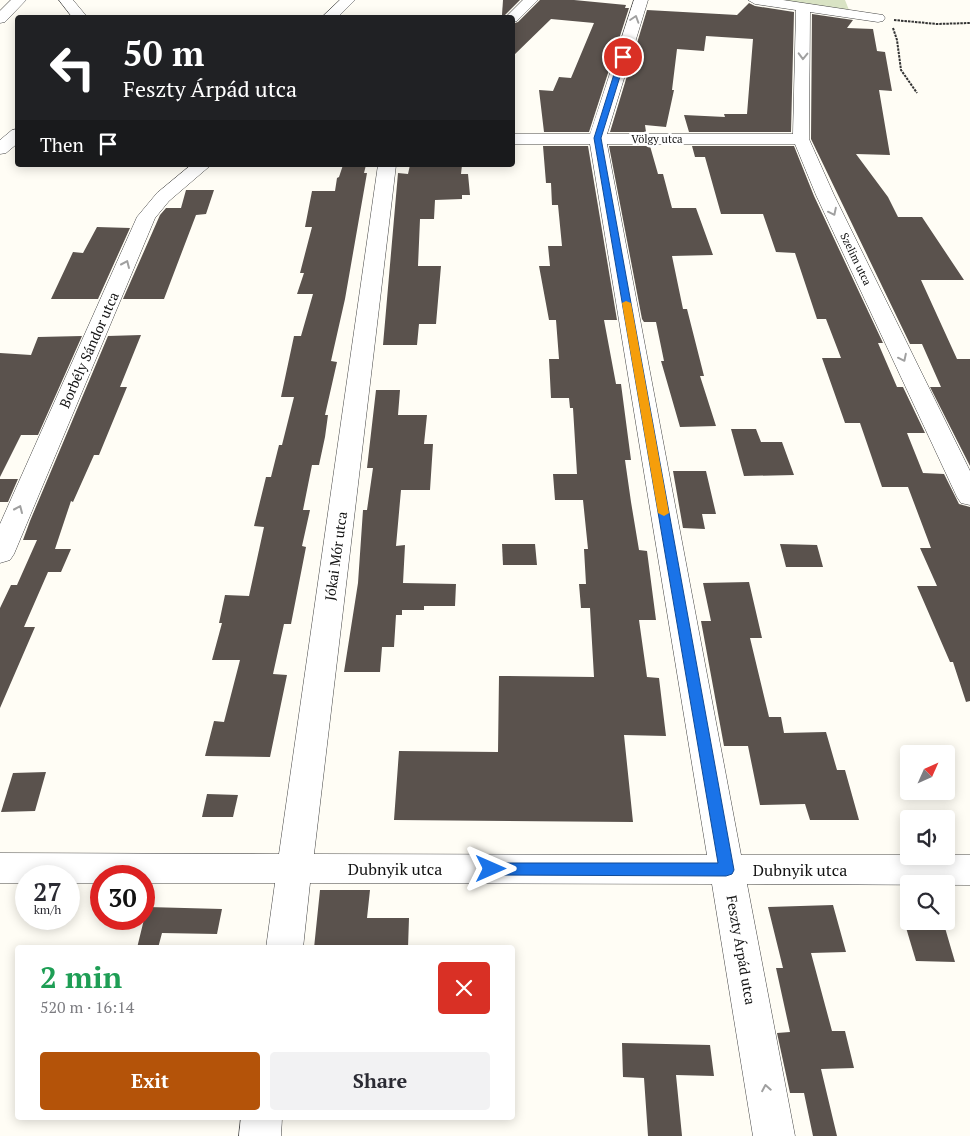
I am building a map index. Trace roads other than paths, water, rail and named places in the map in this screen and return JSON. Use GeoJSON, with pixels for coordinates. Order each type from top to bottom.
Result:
{"type":"FeatureCollection","features":[{"type":"Feature","properties":{"kind":"street"},"geometry":{"type":"LineString","coordinates":[[0,19],[19,0]]}},
{"type":"Feature","properties":{"kind":"street"},"geometry":{"type":"LineString","coordinates":[[66,0],[78,15]]}},
{"type":"Feature","properties":{"kind":"street"},"geometry":{"type":"LineString","coordinates":[[331,15],[348,0]]}},
{"type":"Feature","properties":{"kind":"street"},"geometry":{"type":"LineString","coordinates":[[515,15],[531,0]]}},
{"type":"Feature","properties":{"kind":"street","name":"Feszty Árpád utca"},"geometry":{"type":"LineString","coordinates":[[641,0],[597,138],[774,1136]]}},
{"type":"Feature","properties":{"kind":"street"},"geometry":{"type":"LineString","coordinates":[[755,0],[878,18]]}},
{"type":"Feature","properties":{"kind":"street","name":"Szelim utca"},"geometry":{"type":"LineString","coordinates":[[803,7],[801,139],[825,194],[970,497]]}},
{"type":"Feature","properties":{"kind":"street"},"geometry":{"type":"LineString","coordinates":[[0,148],[15,137]]}},
{"type":"Feature","properties":{"kind":"street","name":"Völgy utca"},"geometry":{"type":"LineString","coordinates":[[515,138],[801,139]]}},
{"type":"Feature","properties":{"kind":"street","name":"Borbély Sándor utca"},"geometry":{"type":"LineString","coordinates":[[0,554],[146,217],[163,198],[200,167]]}},
{"type":"Feature","properties":{"kind":"street","name":"Jókai Mór utca"},"geometry":{"type":"LineString","coordinates":[[284,945],[387,167]]}},
{"type":"Feature","properties":{"kind":"street","name":"Dubnyik utca"},"geometry":{"type":"LineString","coordinates":[[0,868],[970,870]]}},
{"type":"Feature","properties":{"kind":"street"},"geometry":{"type":"LineString","coordinates":[[260,1136],[262,1120]]}}]}
